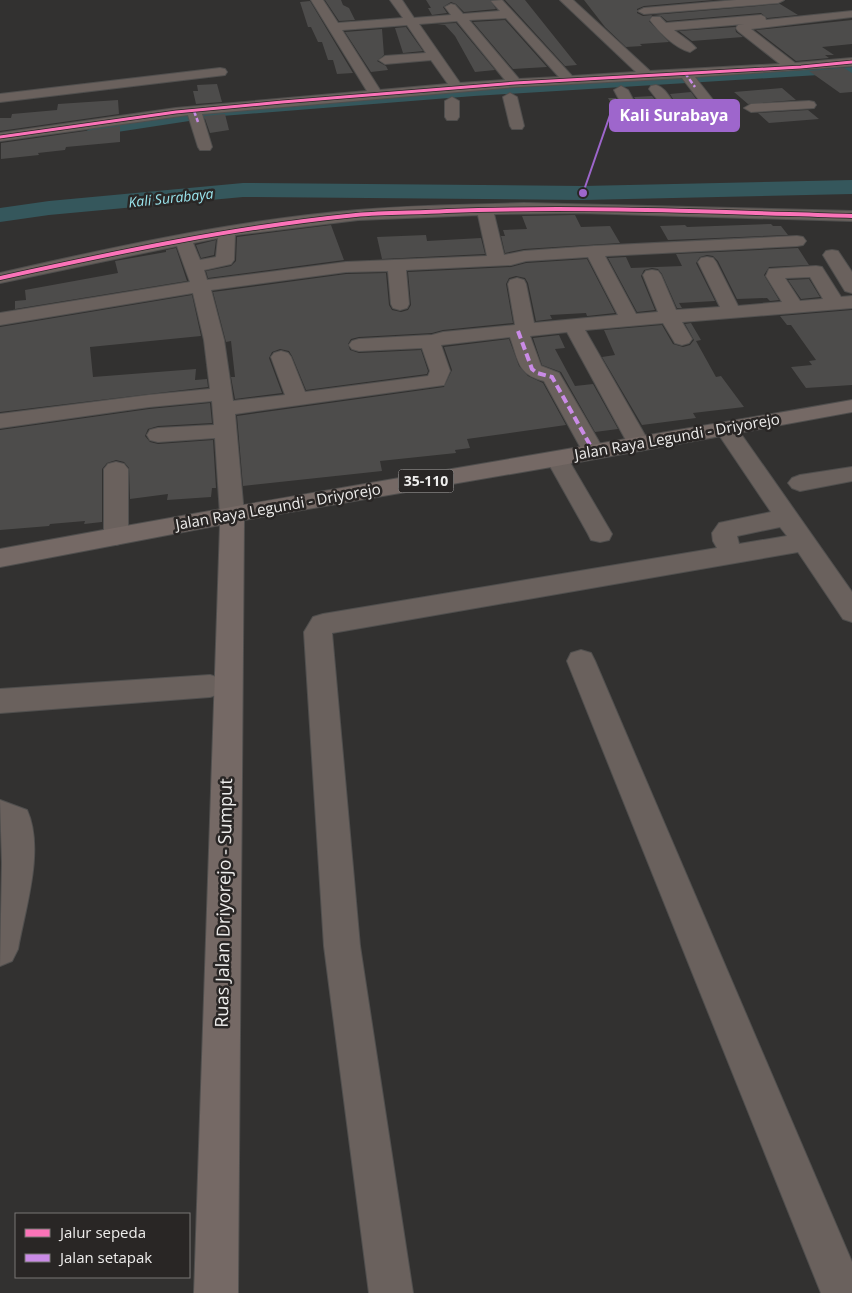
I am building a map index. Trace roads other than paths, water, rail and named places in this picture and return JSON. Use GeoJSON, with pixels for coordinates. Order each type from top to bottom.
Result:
{"type":"FeatureCollection","features":[{"type":"Feature","properties":{"kind":"main road","name":"Jalan Raya Legundi - Driyorejo"},"geometry":{"type":"LineString","coordinates":[[0,558],[232,514],[557,459],[852,406]]}},
{"type":"Feature","properties":{"kind":"main road","name":"Ruas Jalan Driyorejo - Sumput"},"geometry":{"type":"LineString","coordinates":[[216,1293],[232,514]]}},
{"type":"Feature","properties":{"kind":"street"},"geometry":{"type":"LineString","coordinates":[[318,0],[376,94]]}},
{"type":"Feature","properties":{"kind":"street"},"geometry":{"type":"LineString","coordinates":[[445,0],[512,79]]}},
{"type":"Feature","properties":{"kind":"street"},"geometry":{"type":"LineString","coordinates":[[496,0],[564,75]]}},
{"type":"Feature","properties":{"kind":"street"},"geometry":{"type":"LineString","coordinates":[[566,0],[646,75]]}},
{"type":"Feature","properties":{"kind":"street"},"geometry":{"type":"LineString","coordinates":[[382,8],[399,3],[436,56],[453,89],[452,117]]}},
{"type":"Feature","properties":{"kind":"street"},"geometry":{"type":"LineString","coordinates":[[664,27],[802,14],[786,3],[641,8],[664,27],[690,45],[702,59],[712,79]]}},
{"type":"Feature","properties":{"kind":"street"},"geometry":{"type":"LineString","coordinates":[[335,26],[508,14]]}},
{"type":"Feature","properties":{"kind":"street"},"geometry":{"type":"LineString","coordinates":[[792,67],[743,30],[743,27],[852,14]]}},
{"type":"Feature","properties":{"kind":"street"},"geometry":{"type":"LineString","coordinates":[[405,40],[424,38]]}},
{"type":"Feature","properties":{"kind":"street"},"geometry":{"type":"LineString","coordinates":[[736,40],[755,39]]}},
{"type":"Feature","properties":{"kind":"street"},"geometry":{"type":"LineString","coordinates":[[385,60],[436,56]]}},
{"type":"Feature","properties":{"kind":"street"},"geometry":{"type":"LineString","coordinates":[[2,141],[196,117],[453,89],[512,79],[564,75],[646,75],[712,79],[792,67],[852,62]]}},
{"type":"Feature","properties":{"kind":"street"},"geometry":{"type":"LineString","coordinates":[[564,75],[582,69]]}},
{"type":"Feature","properties":{"kind":"street"},"geometry":{"type":"LineString","coordinates":[[0,98],[220,72]]}},
{"type":"Feature","properties":{"kind":"street"},"geometry":{"type":"LineString","coordinates":[[776,82],[852,75]]}},
{"type":"Feature","properties":{"kind":"street"},"geometry":{"type":"LineString","coordinates":[[402,83],[510,97],[621,90],[660,94],[686,78]]}},
{"type":"Feature","properties":{"kind":"street"},"geometry":{"type":"LineString","coordinates":[[686,78],[714,110]]}},
{"type":"Feature","properties":{"kind":"street"},"geometry":{"type":"LineString","coordinates":[[2,141],[175,107],[196,117],[223,107],[453,89]]}},
{"type":"Feature","properties":{"kind":"street"},"geometry":{"type":"LineString","coordinates":[[621,90],[638,122]]}},
{"type":"Feature","properties":{"kind":"street"},"geometry":{"type":"LineString","coordinates":[[221,91],[223,107]]}},
{"type":"Feature","properties":{"kind":"street"},"geometry":{"type":"LineString","coordinates":[[741,96],[755,112],[809,105]]}},
{"type":"Feature","properties":{"kind":"street"},"geometry":{"type":"LineString","coordinates":[[510,97],[517,126]]}},
{"type":"Feature","properties":{"kind":"street"},"geometry":{"type":"LineString","coordinates":[[196,117],[205,147]]}},
{"type":"Feature","properties":{"kind":"street"},"geometry":{"type":"LineString","coordinates":[[2,141],[8,122]]}},
{"type":"Feature","properties":{"kind":"street"},"geometry":{"type":"LineString","coordinates":[[582,208],[593,240],[630,320]]}},
{"type":"Feature","properties":{"kind":"street"},"geometry":{"type":"LineString","coordinates":[[0,278],[227,231],[358,216],[582,208],[852,216]]}},
{"type":"Feature","properties":{"kind":"street"},"geometry":{"type":"LineString","coordinates":[[484,210],[497,261]]}},
{"type":"Feature","properties":{"kind":"street"},"geometry":{"type":"LineString","coordinates":[[642,211],[658,248]]}},
{"type":"Feature","properties":{"kind":"street"},"geometry":{"type":"LineString","coordinates":[[742,214],[758,243]]}},
{"type":"Feature","properties":{"kind":"street"},"geometry":{"type":"LineString","coordinates":[[780,215],[816,271],[848,300]]}},
{"type":"Feature","properties":{"kind":"street"},"geometry":{"type":"LineString","coordinates":[[193,267],[225,260],[227,231]]}},
{"type":"Feature","properties":{"kind":"street"},"geometry":{"type":"LineString","coordinates":[[183,239],[208,314],[224,411],[232,514]]}},
{"type":"Feature","properties":{"kind":"street"},"geometry":{"type":"LineString","coordinates":[[0,319],[200,286],[346,267],[497,261],[593,240],[658,248],[797,241]]}},
{"type":"Feature","properties":{"kind":"street"},"geometry":{"type":"LineString","coordinates":[[832,255],[848,300]]}},
{"type":"Feature","properties":{"kind":"street"},"geometry":{"type":"LineString","coordinates":[[707,262],[731,311]]}},
{"type":"Feature","properties":{"kind":"street"},"geometry":{"type":"LineString","coordinates":[[397,264],[400,304]]}},
{"type":"Feature","properties":{"kind":"street"},"geometry":{"type":"LineString","coordinates":[[795,307],[775,276],[776,273],[816,271]]}},
{"type":"Feature","properties":{"kind":"street"},"geometry":{"type":"LineString","coordinates":[[652,275],[669,316],[682,339]]}},
{"type":"Feature","properties":{"kind":"street"},"geometry":{"type":"LineString","coordinates":[[517,284],[522,330],[532,369],[537,373],[552,377],[594,452]]}},
{"type":"Feature","properties":{"kind":"street"},"geometry":{"type":"LineString","coordinates":[[359,345],[432,341],[443,338],[522,330],[669,316],[795,307],[848,300]]}},
{"type":"Feature","properties":{"kind":"street"},"geometry":{"type":"LineString","coordinates":[[573,326],[639,444]]}},
{"type":"Feature","properties":{"kind":"street"},"geometry":{"type":"LineString","coordinates":[[158,435],[224,411],[437,381],[440,371],[430,342],[432,341]]}},
{"type":"Feature","properties":{"kind":"street"},"geometry":{"type":"LineString","coordinates":[[281,357],[298,400]]}},
{"type":"Feature","properties":{"kind":"street"},"geometry":{"type":"LineString","coordinates":[[0,421],[149,401],[224,411]]}},
{"type":"Feature","properties":{"kind":"street"},"geometry":{"type":"LineString","coordinates":[[726,429],[852,612]]}},
{"type":"Feature","properties":{"kind":"street"},"geometry":{"type":"LineString","coordinates":[[557,459],[600,534]]}},
{"type":"Feature","properties":{"kind":"street"},"geometry":{"type":"LineString","coordinates":[[116,470],[116,536]]}},
{"type":"Feature","properties":{"kind":"street"},"geometry":{"type":"LineString","coordinates":[[800,483],[852,474]]}},
{"type":"Feature","properties":{"kind":"street"},"geometry":{"type":"LineString","coordinates":[[733,555],[725,541],[724,533],[728,529],[788,517]]}},
{"type":"Feature","properties":{"kind":"street"},"geometry":{"type":"LineString","coordinates":[[391,1293],[342,946],[318,632],[320,627],[323,624],[805,542]]}},
{"type":"Feature","properties":{"kind":"street"},"geometry":{"type":"LineString","coordinates":[[581,661],[844,1281]]}},
{"type":"Feature","properties":{"kind":"street"},"geometry":{"type":"LineString","coordinates":[[0,701],[210,686]]}},
{"type":"Feature","properties":{"kind":"street"},"geometry":{"type":"LineString","coordinates":[[0,814],[16,820],[18,863],[0,949]]}},
{"type":"Feature","properties":{"kind":"waterway"},"geometry":{"type":"LineString","coordinates":[[91,132],[222,113],[474,93],[852,70]]}},
{"type":"Feature","properties":{"kind":"waterway","name":"Kali Surabaya"},"geometry":{"type":"LineString","coordinates":[[0,215],[49,208],[243,190],[583,193],[852,187]]}},
{"type":"Feature","properties":{"kind":"place","name":"Kali Surabaya"},"geometry":{"type":"Point","coordinates":[583,193]}}]}
